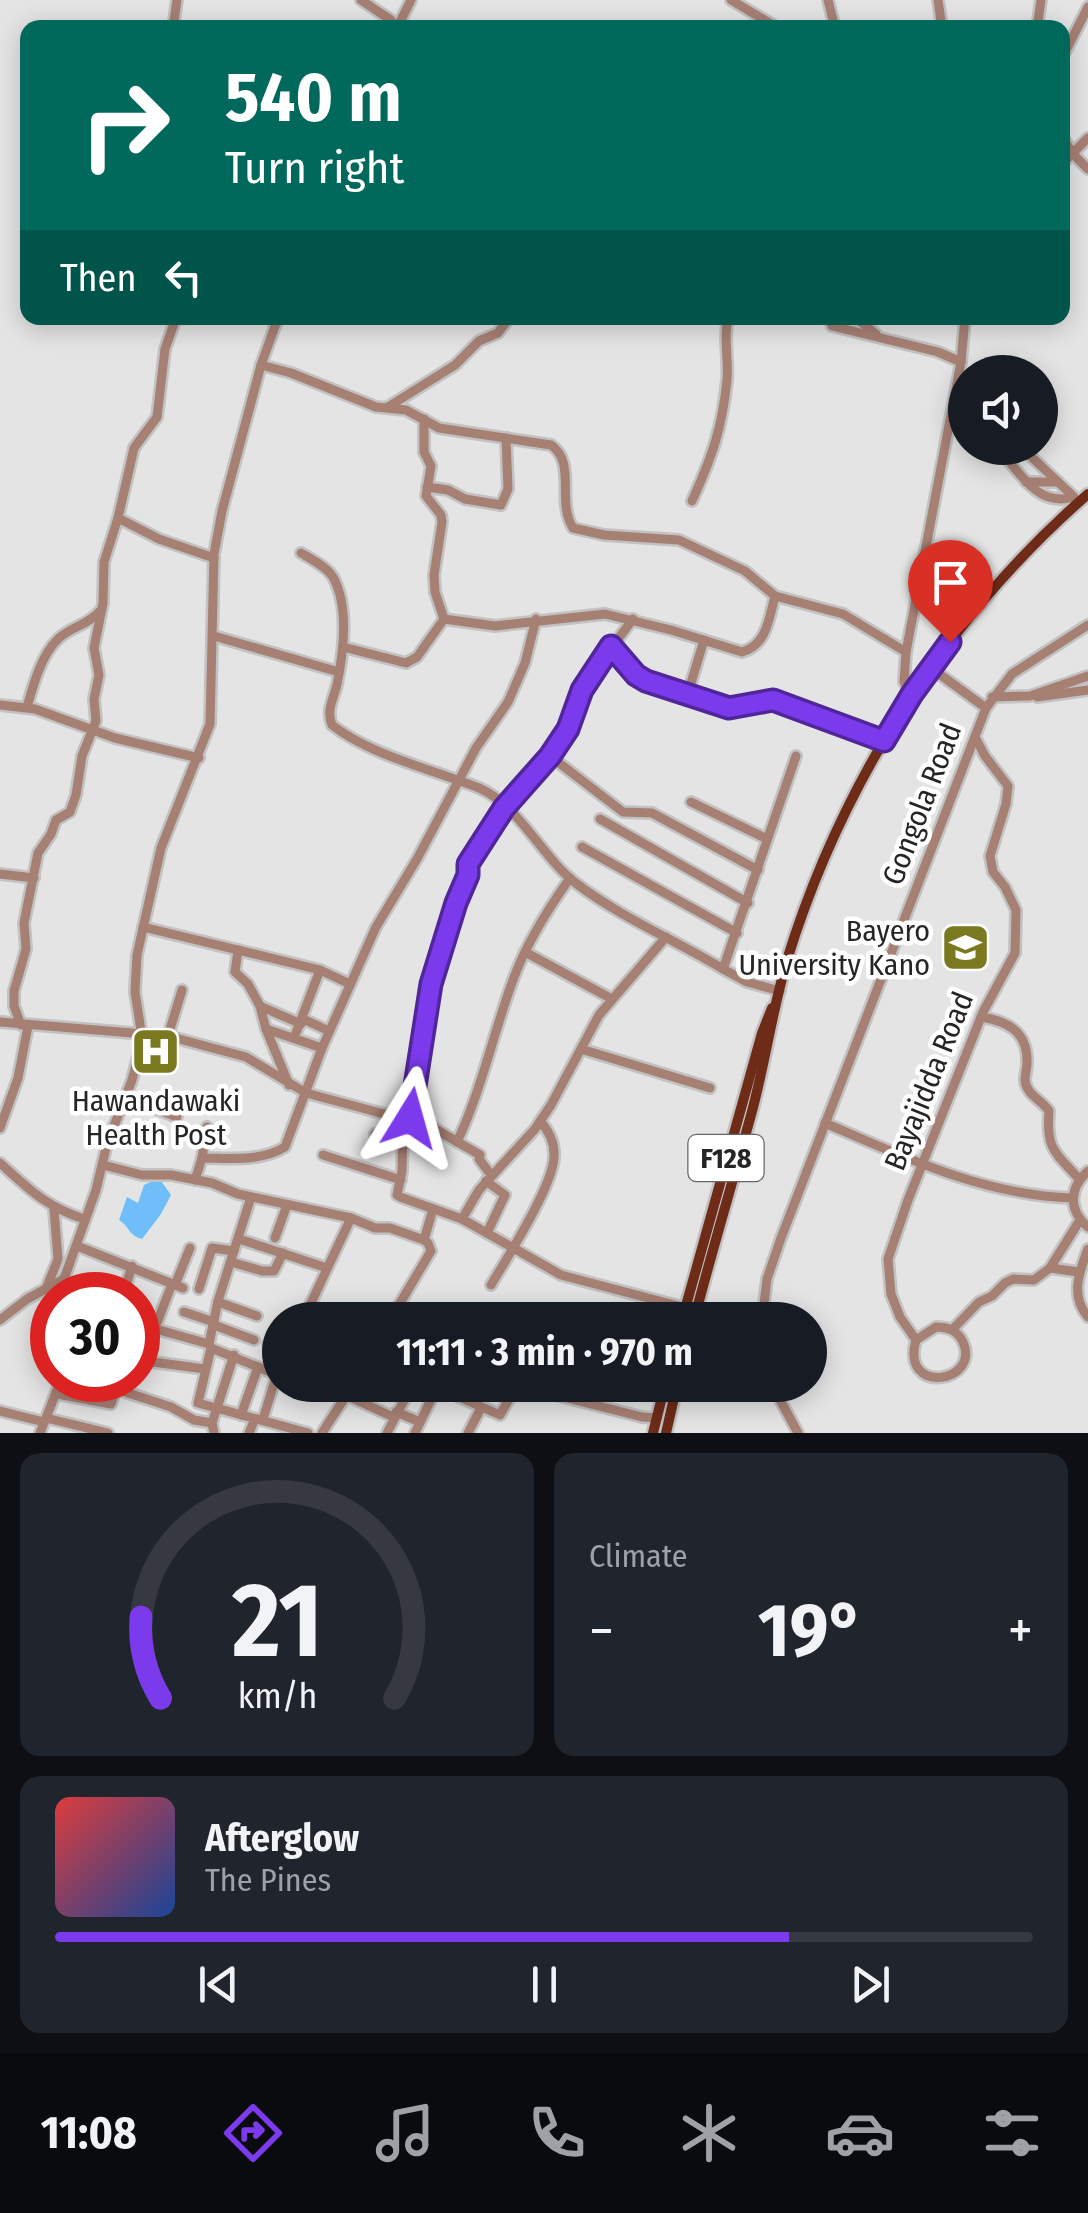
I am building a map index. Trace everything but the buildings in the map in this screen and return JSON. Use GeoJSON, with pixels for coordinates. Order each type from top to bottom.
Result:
{"type":"FeatureCollection","features":[{"type":"Feature","properties":{"kind":"main road","name":"F128"},"geometry":{"type":"LineString","coordinates":[[699,1302],[763,1069],[792,946],[820,868],[884,741],[930,668],[1020,557],[1080,498]]}},
{"type":"Feature","properties":{"kind":"main road","name":"F128"},"geometry":{"type":"LineString","coordinates":[[687,1302],[762,1033],[779,995]]}},
{"type":"Feature","properties":{"kind":"main road"},"geometry":{"type":"LineString","coordinates":[[653,1433],[661,1402]]}},
{"type":"Feature","properties":{"kind":"main road"},"geometry":{"type":"LineString","coordinates":[[666,1433],[673,1402]]}},
{"type":"Feature","properties":{"kind":"street"},"geometry":{"type":"LineString","coordinates":[[361,0],[391,20]]}},
{"type":"Feature","properties":{"kind":"street"},"geometry":{"type":"LineString","coordinates":[[730,0],[764,20]]}},
{"type":"Feature","properties":{"kind":"street"},"geometry":{"type":"LineString","coordinates":[[1070,42],[1088,7]]}},
{"type":"Feature","properties":{"kind":"street"},"geometry":{"type":"LineString","coordinates":[[1070,148],[1088,169]]}},
{"type":"Feature","properties":{"kind":"street"},"geometry":{"type":"LineString","coordinates":[[0,1128],[18,1078],[24,1026],[14,1006],[14,991],[26,949],[24,923],[39,848],[49,838],[56,820],[68,815],[74,804],[82,756],[97,714],[94,698],[99,675],[94,648],[104,562],[134,448],[158,417],[165,349],[174,325]]}},
{"type":"Feature","properties":{"kind":"street"},"geometry":{"type":"LineString","coordinates":[[67,1272],[136,1062],[141,1031],[135,982],[143,927],[161,848],[210,724],[214,558],[222,511],[275,325]]}},
{"type":"Feature","properties":{"kind":"street"},"geometry":{"type":"LineString","coordinates":[[386,409],[455,366],[479,341],[498,333],[504,325]]}},
{"type":"Feature","properties":{"kind":"street"},"geometry":{"type":"LineString","coordinates":[[692,501],[715,452],[723,416],[728,379],[724,346],[727,325]]}},
{"type":"Feature","properties":{"kind":"street"},"geometry":{"type":"LineString","coordinates":[[832,325],[883,338],[948,365]]}},
{"type":"Feature","properties":{"kind":"street"},"geometry":{"type":"LineString","coordinates":[[865,325],[883,338]]}},
{"type":"Feature","properties":{"kind":"street"},"geometry":{"type":"LineString","coordinates":[[963,355],[965,325]]}},
{"type":"Feature","properties":{"kind":"street"},"geometry":{"type":"LineString","coordinates":[[261,365],[386,409],[420,416],[439,428],[556,448],[565,468],[563,495],[573,528],[604,536],[679,540],[745,570],[775,596],[831,609],[906,652]]}},
{"type":"Feature","properties":{"kind":"street"},"geometry":{"type":"LineString","coordinates":[[415,392],[424,452],[431,466],[426,496],[441,515],[443,528],[434,574],[444,619]]}},
{"type":"Feature","properties":{"kind":"street"},"geometry":{"type":"LineString","coordinates":[[912,694],[904,682],[906,652],[948,432]]}},
{"type":"Feature","properties":{"kind":"street"},"geometry":{"type":"LineString","coordinates":[[427,487],[448,490],[466,500],[501,505],[508,489],[506,438]]}},
{"type":"Feature","properties":{"kind":"street"},"geometry":{"type":"LineString","coordinates":[[1012,465],[1026,482],[1051,500],[1080,498]]}},
{"type":"Feature","properties":{"kind":"street"},"geometry":{"type":"LineString","coordinates":[[1041,465],[1080,498]]}},
{"type":"Feature","properties":{"kind":"street"},"geometry":{"type":"LineString","coordinates":[[1026,482],[1058,482]]}},
{"type":"Feature","properties":{"kind":"street"},"geometry":{"type":"LineString","coordinates":[[118,518],[159,539],[214,558]]}},
{"type":"Feature","properties":{"kind":"street"},"geometry":{"type":"LineString","coordinates":[[301,553],[334,578],[342,615],[343,647],[328,710],[332,724],[361,744],[440,772],[459,784],[480,788],[570,878],[723,969],[779,995]]}},
{"type":"Feature","properties":{"kind":"street"},"geometry":{"type":"LineString","coordinates":[[444,619],[495,626],[605,614],[738,652],[751,650],[762,638],[775,596]]}},
{"type":"Feature","properties":{"kind":"street"},"geometry":{"type":"LineString","coordinates":[[26,707],[38,673],[58,638],[89,622],[101,610]]}},
{"type":"Feature","properties":{"kind":"street"},"geometry":{"type":"LineString","coordinates":[[343,647],[406,663],[417,657],[444,619]]}},
{"type":"Feature","properties":{"kind":"street"},"geometry":{"type":"LineString","coordinates":[[202,1158],[227,1160],[282,1150],[329,1031],[380,918],[476,748],[508,702],[525,663],[536,619]]}},
{"type":"Feature","properties":{"kind":"street"},"geometry":{"type":"LineString","coordinates":[[633,620],[582,690],[568,729],[550,756],[504,808],[468,864],[468,875],[431,984],[402,1138],[401,1180],[396,1195],[462,1218],[571,1279],[645,1302]]}},
{"type":"Feature","properties":{"kind":"street"},"geometry":{"type":"LineString","coordinates":[[986,708],[1021,667],[1088,625]]}},
{"type":"Feature","properties":{"kind":"street"},"geometry":{"type":"LineString","coordinates":[[214,636],[339,672]]}},
{"type":"Feature","properties":{"kind":"street"},"geometry":{"type":"LineString","coordinates":[[688,693],[704,640]]}},
{"type":"Feature","properties":{"kind":"street"},"geometry":{"type":"LineString","coordinates":[[611,646],[646,681],[729,708],[773,700],[884,741]]}},
{"type":"Feature","properties":{"kind":"street","name":"Gongola Road"},"geometry":{"type":"LineString","coordinates":[[763,1302],[770,1268],[986,708],[930,668]]}},
{"type":"Feature","properties":{"kind":"street"},"geometry":{"type":"LineString","coordinates":[[1030,696],[1088,676]]}},
{"type":"Feature","properties":{"kind":"street"},"geometry":{"type":"LineString","coordinates":[[992,697],[1049,698],[1088,690]]}},
{"type":"Feature","properties":{"kind":"street"},"geometry":{"type":"LineString","coordinates":[[0,706],[26,707],[149,748],[199,758]]}},
{"type":"Feature","properties":{"kind":"street","name":"Bayajidda Road"},"geometry":{"type":"LineString","coordinates":[[952,1330],[965,1351],[960,1368],[946,1378],[929,1377],[916,1366],[916,1340],[895,1305],[887,1270],[892,1244],[981,1017],[990,995],[1014,959],[1016,910],[993,872],[990,856],[1008,786],[975,736]]}},
{"type":"Feature","properties":{"kind":"street"},"geometry":{"type":"LineString","coordinates":[[550,756],[623,812],[652,813],[758,870]]}},
{"type":"Feature","properties":{"kind":"street"},"geometry":{"type":"LineString","coordinates":[[723,969],[796,756]]}},
{"type":"Feature","properties":{"kind":"street"},"geometry":{"type":"LineString","coordinates":[[690,802],[768,839]]}},
{"type":"Feature","properties":{"kind":"street"},"geometry":{"type":"LineString","coordinates":[[600,819],[748,903]]}},
{"type":"Feature","properties":{"kind":"street"},"geometry":{"type":"LineString","coordinates":[[582,847],[737,933]]}},
{"type":"Feature","properties":{"kind":"street"},"geometry":{"type":"LineString","coordinates":[[0,874],[34,878]]}},
{"type":"Feature","properties":{"kind":"street"},"geometry":{"type":"LineString","coordinates":[[457,1142],[474,1106],[512,982],[525,952],[570,878]]}},
{"type":"Feature","properties":{"kind":"street"},"geometry":{"type":"LineString","coordinates":[[143,927],[320,970],[350,984]]}},
{"type":"Feature","properties":{"kind":"street"},"geometry":{"type":"LineString","coordinates":[[462,1218],[487,1176],[540,1121],[612,998],[666,937]]}},
{"type":"Feature","properties":{"kind":"street"},"geometry":{"type":"LineString","coordinates":[[238,950],[235,972],[248,984],[260,1006],[289,1086]]}},
{"type":"Feature","properties":{"kind":"street"},"geometry":{"type":"LineString","coordinates":[[525,952],[612,998]]}},
{"type":"Feature","properties":{"kind":"street"},"geometry":{"type":"LineString","coordinates":[[294,1038],[320,970]]}},
{"type":"Feature","properties":{"kind":"street"},"geometry":{"type":"LineString","coordinates":[[168,1036],[182,990]]}},
{"type":"Feature","properties":{"kind":"street"},"geometry":{"type":"LineString","coordinates":[[260,1006],[329,1031]]}},
{"type":"Feature","properties":{"kind":"street"},"geometry":{"type":"LineString","coordinates":[[981,1017],[1004,1020],[1019,1034],[1028,1058],[1025,1083],[1049,1112],[1046,1130],[1050,1147],[1079,1179]]}},
{"type":"Feature","properties":{"kind":"street"},"geometry":{"type":"LineString","coordinates":[[0,1022],[168,1036],[246,1057],[289,1086],[306,1092],[407,1118],[480,1155],[487,1176],[506,1195],[487,1233]]}},
{"type":"Feature","properties":{"kind":"street"},"geometry":{"type":"LineString","coordinates":[[266,1029],[322,1048]]}},
{"type":"Feature","properties":{"kind":"street"},"geometry":{"type":"LineString","coordinates":[[581,1048],[710,1088]]}},
{"type":"Feature","properties":{"kind":"street"},"geometry":{"type":"LineString","coordinates":[[126,1097],[177,1117]]}},
{"type":"Feature","properties":{"kind":"street"},"geometry":{"type":"LineString","coordinates":[[491,1285],[553,1166],[553,1143],[540,1121]]}},
{"type":"Feature","properties":{"kind":"street"},"geometry":{"type":"LineString","coordinates":[[825,1123],[984,1187],[1072,1198]]}},
{"type":"Feature","properties":{"kind":"street"},"geometry":{"type":"LineString","coordinates":[[196,1180],[207,1127]]}},
{"type":"Feature","properties":{"kind":"street"},"geometry":{"type":"LineString","coordinates":[[375,1134],[402,1138]]}},
{"type":"Feature","properties":{"kind":"street"},"geometry":{"type":"LineString","coordinates":[[322,1155],[401,1180]]}},
{"type":"Feature","properties":{"kind":"street"},"geometry":{"type":"LineString","coordinates":[[0,1164],[21,1186],[46,1200],[54,1210],[84,1220]]}},
{"type":"Feature","properties":{"kind":"street"},"geometry":{"type":"LineString","coordinates":[[103,1165],[142,1175],[196,1180],[424,1240],[430,1251],[400,1302]]}},
{"type":"Feature","properties":{"kind":"street"},"geometry":{"type":"LineString","coordinates":[[916,1340],[936,1327],[952,1330],[979,1302],[1005,1283],[1013,1279],[1034,1280],[1050,1268],[1084,1224],[1072,1198],[1079,1179],[1088,1171]]}},
{"type":"Feature","properties":{"kind":"street"},"geometry":{"type":"LineString","coordinates":[[251,1197],[218,1302],[198,1403],[308,1433]]}},
{"type":"Feature","properties":{"kind":"street"},"geometry":{"type":"LineString","coordinates":[[274,1238],[287,1205]]}},
{"type":"Feature","properties":{"kind":"street"},"geometry":{"type":"LineString","coordinates":[[424,1240],[433,1209]]}},
{"type":"Feature","properties":{"kind":"street"},"geometry":{"type":"LineString","coordinates":[[54,1210],[58,1259],[65,1272]]}},
{"type":"Feature","properties":{"kind":"street"},"geometry":{"type":"LineString","coordinates":[[312,1302],[352,1218]]}},
{"type":"Feature","properties":{"kind":"street"},"geometry":{"type":"LineString","coordinates":[[238,1239],[327,1268]]}},
{"type":"Feature","properties":{"kind":"street"},"geometry":{"type":"LineString","coordinates":[[78,1246],[177,1286]]}},
{"type":"Feature","properties":{"kind":"street"},"geometry":{"type":"LineString","coordinates":[[160,1317],[177,1286],[190,1248]]}},
{"type":"Feature","properties":{"kind":"street"},"geometry":{"type":"LineString","coordinates":[[199,1289],[212,1248],[234,1250]]}},
{"type":"Feature","properties":{"kind":"street"},"geometry":{"type":"LineString","coordinates":[[1088,1248],[1079,1272],[1077,1293],[1081,1309],[1088,1317]]}},
{"type":"Feature","properties":{"kind":"street"},"geometry":{"type":"LineString","coordinates":[[231,1262],[274,1271],[283,1253]]}},
{"type":"Feature","properties":{"kind":"street"},"geometry":{"type":"LineString","coordinates":[[53,1272],[58,1259]]}},
{"type":"Feature","properties":{"kind":"street"},"geometry":{"type":"LineString","coordinates":[[130,1272],[132,1266]]}},
{"type":"Feature","properties":{"kind":"street"},"geometry":{"type":"LineString","coordinates":[[1050,1268],[1079,1272]]}},
{"type":"Feature","properties":{"kind":"street"},"geometry":{"type":"LineString","coordinates":[[0,1320],[30,1299]]}},
{"type":"Feature","properties":{"kind":"street"},"geometry":{"type":"LineString","coordinates":[[218,1302],[257,1316]]}},
{"type":"Feature","properties":{"kind":"street"},"geometry":{"type":"LineString","coordinates":[[184,1312],[254,1340]]}},
{"type":"Feature","properties":{"kind":"street"},"geometry":{"type":"LineString","coordinates":[[160,1330],[262,1369]]}},
{"type":"Feature","properties":{"kind":"street"},"geometry":{"type":"LineString","coordinates":[[160,1402],[213,1428],[234,1356]]}},
{"type":"Feature","properties":{"kind":"street"},"geometry":{"type":"LineString","coordinates":[[160,1363],[204,1369]]}},
{"type":"Feature","properties":{"kind":"street"},"geometry":{"type":"LineString","coordinates":[[241,1415],[258,1367]]}},
{"type":"Feature","properties":{"kind":"street"},"geometry":{"type":"LineString","coordinates":[[249,1433],[266,1402]]}},
{"type":"Feature","properties":{"kind":"street"},"geometry":{"type":"LineString","coordinates":[[322,1433],[344,1402]]}},
{"type":"Feature","properties":{"kind":"street"},"geometry":{"type":"LineString","coordinates":[[363,1402],[394,1414],[417,1430],[430,1402]]}},
{"type":"Feature","properties":{"kind":"street"},"geometry":{"type":"LineString","coordinates":[[389,1432],[401,1402]]}},
{"type":"Feature","properties":{"kind":"street"},"geometry":{"type":"LineString","coordinates":[[470,1402],[500,1415],[508,1402]]}},
{"type":"Feature","properties":{"kind":"street"},"geometry":{"type":"LineString","coordinates":[[584,1402],[657,1418]]}},
{"type":"Feature","properties":{"kind":"street"},"geometry":{"type":"LineString","coordinates":[[779,1402],[798,1433]]}},
{"type":"Feature","properties":{"kind":"street"},"geometry":{"type":"LineString","coordinates":[[468,1433],[481,1408]]}},
{"type":"Feature","properties":{"kind":"street"},"geometry":{"type":"LineString","coordinates":[[0,1410],[43,1424],[108,1433]]}},
{"type":"Feature","properties":{"kind":"street"},"geometry":{"type":"LineString","coordinates":[[270,1433],[274,1422]]}},
{"type":"Feature","properties":{"kind":"water"},"geometry":{"type":"Polygon","coordinates":[[[159,1178],[171,1195],[142,1239],[119,1220],[127,1197],[138,1203],[144,1185],[159,1178]]]}},
{"type":"Feature","properties":{"kind":"place","name":"Bayero University Kano"},"geometry":{"type":"Point","coordinates":[965,948]}},
{"type":"Feature","properties":{"kind":"place","name":"Hawandawaki Health Post"},"geometry":{"type":"Point","coordinates":[156,1052]}},
{"type":"Feature","properties":{"kind":"route"},"geometry":{"type":"LineString","coordinates":[[410,1118],[431,984],[468,875],[468,864],[504,808],[535,776],[568,729],[588,678],[611,646],[646,681],[729,708],[773,700],[884,741],[950,642]]}}]}
